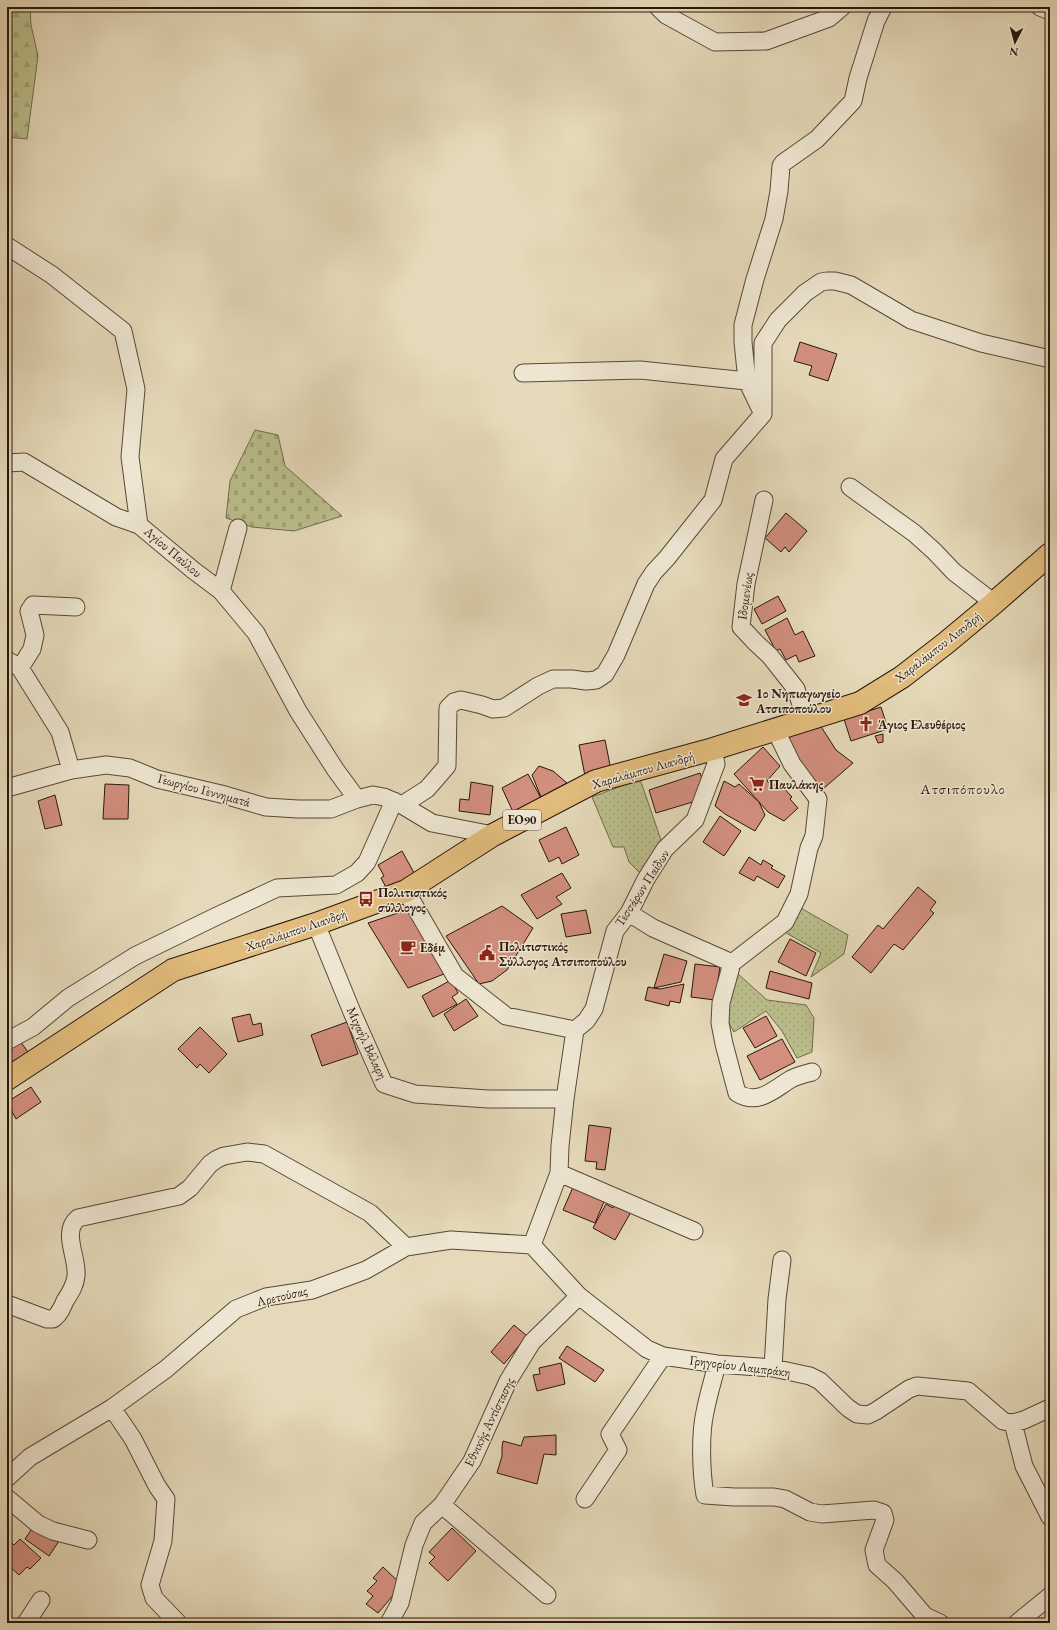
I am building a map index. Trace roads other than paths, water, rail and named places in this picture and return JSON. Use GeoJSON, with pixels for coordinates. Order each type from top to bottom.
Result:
{"type":"FeatureCollection","features":[{"type":"Feature","properties":{"kind":"main road","name":"Χαραλάμπου Λιανδρή"},"geometry":{"type":"LineString","coordinates":[[7,1079],[173,970],[316,924],[406,891],[493,835],[596,781],[713,750],[860,703],[902,677],[1035,569],[1050,554]]}},
{"type":"Feature","properties":{"kind":"street"},"geometry":{"type":"LineString","coordinates":[[658,7],[666,15],[715,42],[723,42],[766,41],[829,18],[842,7]]}},
{"type":"Feature","properties":{"kind":"street"},"geometry":{"type":"LineString","coordinates":[[763,414],[747,380],[743,342],[743,325],[755,279],[774,219],[779,191],[781,166],[817,138],[853,101],[858,78],[876,21],[883,7]]}},
{"type":"Feature","properties":{"kind":"street"},"geometry":{"type":"LineString","coordinates":[[1040,7],[1050,11]]}},
{"type":"Feature","properties":{"kind":"street","name":"Αγίου Παύλου"},"geometry":{"type":"LineString","coordinates":[[7,246],[52,275],[123,331],[136,389],[130,457],[139,524],[193,570],[221,591],[256,633],[298,711],[335,770],[357,799]]}},
{"type":"Feature","properties":{"kind":"street"},"geometry":{"type":"LineString","coordinates":[[7,1041],[33,1027],[68,998],[135,956],[188,930],[277,888],[336,884],[357,873],[367,862],[398,803],[427,789],[447,766],[448,708],[454,702],[462,700],[493,709],[504,708],[538,686],[553,679],[586,681],[596,680],[604,674],[616,655],[646,584],[713,500],[724,459],[763,414],[763,343],[778,320],[806,293],[821,282],[836,281],[851,286],[911,320],[981,343],[1050,359]]}},
{"type":"Feature","properties":{"kind":"street"},"geometry":{"type":"LineString","coordinates":[[523,373],[640,370],[747,380]]}},
{"type":"Feature","properties":{"kind":"street"},"geometry":{"type":"LineString","coordinates":[[7,463],[24,462],[116,517],[139,524]]}},
{"type":"Feature","properties":{"kind":"street"},"geometry":{"type":"LineString","coordinates":[[850,487],[914,533],[954,572],[994,603]]}},
{"type":"Feature","properties":{"kind":"street","name":"Ιδομενέως"},"geometry":{"type":"LineString","coordinates":[[764,500],[746,584],[741,627],[770,656],[796,689],[806,720]]}},
{"type":"Feature","properties":{"kind":"street"},"geometry":{"type":"LineString","coordinates":[[221,591],[238,528]]}},
{"type":"Feature","properties":{"kind":"street"},"geometry":{"type":"LineString","coordinates":[[71,770],[60,732],[13,664],[32,649],[36,635],[29,611],[33,605],[76,607]]}},
{"type":"Feature","properties":{"kind":"street"},"geometry":{"type":"LineString","coordinates":[[776,731],[792,764],[818,799],[814,836],[799,894],[785,922],[732,963],[721,1003],[720,1023],[737,1093],[744,1098],[754,1099],[770,1093],[792,1078],[812,1072]]}},
{"type":"Feature","properties":{"kind":"street","name":"Τεσσάρων Παίδων"},"geometry":{"type":"LineString","coordinates":[[575,1030],[586,1021],[594,1009],[615,930],[629,913],[646,879],[665,849],[695,820],[716,764],[713,750]]}},
{"type":"Feature","properties":{"kind":"street","name":"Γεωργίου Γεννηματά"},"geometry":{"type":"LineString","coordinates":[[7,788],[71,770],[106,765],[130,768],[157,778],[266,807],[331,809],[357,799],[373,795],[398,803],[432,824],[493,835]]}},
{"type":"Feature","properties":{"kind":"street"},"geometry":{"type":"LineString","coordinates":[[406,891],[455,976],[506,1016],[575,1030],[565,1099],[559,1173],[532,1245]]}},
{"type":"Feature","properties":{"kind":"street"},"geometry":{"type":"LineString","coordinates":[[629,913],[653,928],[732,963]]}},
{"type":"Feature","properties":{"kind":"street","name":"Μιχαήλ Βάλαρη"},"geometry":{"type":"LineString","coordinates":[[316,924],[352,1012],[384,1084],[415,1094],[488,1099],[565,1099]]}},
{"type":"Feature","properties":{"kind":"street"},"geometry":{"type":"LineString","coordinates":[[7,1304],[46,1319],[53,1319],[59,1313],[76,1280],[76,1267],[70,1231],[74,1221],[78,1218],[179,1196],[190,1188],[210,1164],[217,1159],[224,1156],[247,1152],[256,1152],[272,1157],[330,1192],[370,1213],[406,1246]]}},
{"type":"Feature","properties":{"kind":"street"},"geometry":{"type":"LineString","coordinates":[[559,1173],[694,1231]]}},
{"type":"Feature","properties":{"kind":"street","name":"Αρετούσας"},"geometry":{"type":"LineString","coordinates":[[7,1478],[30,1457],[112,1408],[166,1369],[236,1309],[266,1297],[312,1290],[366,1270],[406,1246],[451,1240],[532,1245]]}},
{"type":"Feature","properties":{"kind":"street","name":"Γρηγορίου Λαμπράκη"},"geometry":{"type":"LineString","coordinates":[[532,1245],[579,1296],[647,1349],[663,1356],[717,1364],[773,1368],[810,1376],[820,1381],[848,1408],[857,1414],[868,1415],[909,1389],[917,1386],[968,1391],[1003,1421],[1013,1423]]}},
{"type":"Feature","properties":{"kind":"street"},"geometry":{"type":"LineString","coordinates":[[773,1368],[777,1299],[782,1260]]}},
{"type":"Feature","properties":{"kind":"street","name":"Εθνικής Αντίστασης"},"geometry":{"type":"LineString","coordinates":[[389,1623],[400,1603],[414,1545],[423,1523],[442,1505],[472,1461],[508,1381],[532,1342],[579,1296]]}},
{"type":"Feature","properties":{"kind":"street"},"geometry":{"type":"LineString","coordinates":[[585,1499],[618,1450],[610,1434],[663,1356]]}},
{"type":"Feature","properties":{"kind":"street"},"geometry":{"type":"LineString","coordinates":[[717,1364],[704,1413],[702,1473],[705,1495],[774,1497],[785,1499],[810,1512],[822,1514],[874,1510],[883,1513],[885,1520],[874,1550],[877,1565],[895,1581],[925,1616],[940,1623]]}},
{"type":"Feature","properties":{"kind":"street"},"geometry":{"type":"LineString","coordinates":[[112,1408],[133,1439],[157,1486],[166,1499],[163,1541],[150,1586],[154,1598],[178,1623]]}},
{"type":"Feature","properties":{"kind":"street"},"geometry":{"type":"LineString","coordinates":[[1050,1408],[1024,1420],[1013,1423],[1024,1466],[1050,1517]]}},
{"type":"Feature","properties":{"kind":"street"},"geometry":{"type":"LineString","coordinates":[[7,1498],[38,1524],[48,1529],[88,1540]]}},
{"type":"Feature","properties":{"kind":"street"},"geometry":{"type":"LineString","coordinates":[[442,1505],[547,1594]]}},
{"type":"Feature","properties":{"kind":"street"},"geometry":{"type":"LineString","coordinates":[[1017,1623],[1050,1596]]}},
{"type":"Feature","properties":{"kind":"street"},"geometry":{"type":"LineString","coordinates":[[26,1623],[42,1600]]}},
{"type":"Feature","properties":{"kind":"place","name":"1ο Νηπιαγωγείο Ατσιποπούλου"},"geometry":{"type":"Point","coordinates":[744,700]}},
{"type":"Feature","properties":{"kind":"place","name":"Άγιος Ελευθέριος"},"geometry":{"type":"Point","coordinates":[866,724]}},
{"type":"Feature","properties":{"kind":"place","name":"Παυλάκης"},"geometry":{"type":"Point","coordinates":[757,784]}},
{"type":"Feature","properties":{"kind":"place","name":"Πολιτιστικός σύλλογος"},"geometry":{"type":"Point","coordinates":[366,899]}},
{"type":"Feature","properties":{"kind":"place","name":"Εδέμ"},"geometry":{"type":"Point","coordinates":[408,947]}},
{"type":"Feature","properties":{"kind":"place","name":"Πολιτιστικός Σύλλογος Ατσιποπούλου"},"geometry":{"type":"Point","coordinates":[487,953]}},
{"type":"Feature","properties":{"kind":"district","name":"Ατσιπόπουλο"},"geometry":{"type":"Point","coordinates":[963,788]}}]}
